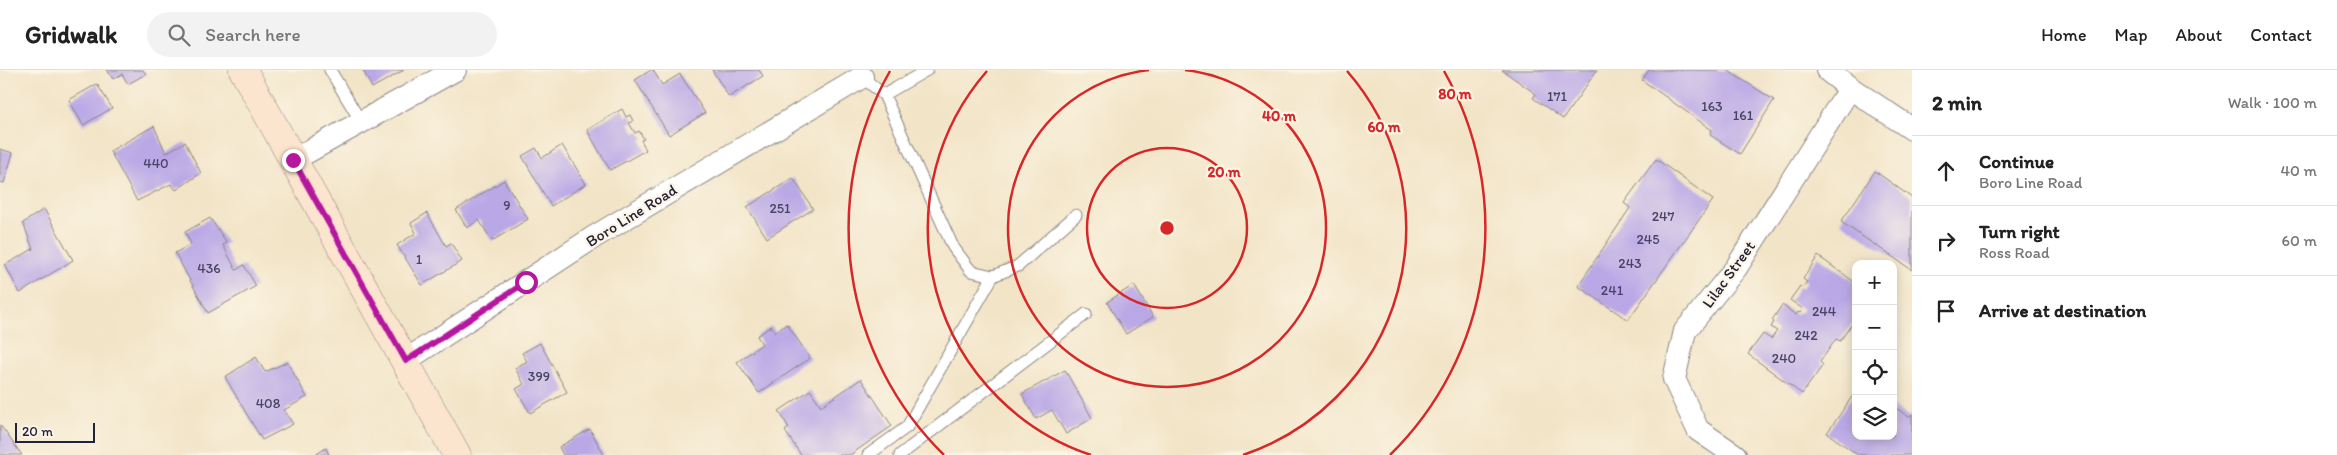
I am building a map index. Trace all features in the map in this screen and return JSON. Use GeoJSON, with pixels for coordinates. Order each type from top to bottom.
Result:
{"type":"FeatureCollection","features":[{"type":"Feature","properties":{"kind":"street"},"geometry":{"type":"LineString","coordinates":[[243,70],[457,455]]}},
{"type":"Feature","properties":{"kind":"street"},"geometry":{"type":"LineString","coordinates":[[293,160],[455,70]]}},
{"type":"Feature","properties":{"kind":"street"},"geometry":{"type":"LineString","coordinates":[[1827,70],[1850,88],[1912,129]]}},
{"type":"Feature","properties":{"kind":"street","name":"Boro Line Road"},"geometry":{"type":"LineString","coordinates":[[406,361],[594,237],[862,77]]}},
{"type":"Feature","properties":{"kind":"street","name":"Lilac Street"},"geometry":{"type":"LineString","coordinates":[[1735,455],[1698,430],[1674,379],[1686,331],[1736,268],[1850,88]]}},
{"type":"Feature","properties":{"kind":"lane"},"geometry":{"type":"LineString","coordinates":[[330,70],[361,122]]}},
{"type":"Feature","properties":{"kind":"lane"},"geometry":{"type":"LineString","coordinates":[[884,95],[927,70]]}},
{"type":"Feature","properties":{"kind":"lane"},"geometry":{"type":"LineString","coordinates":[[862,77],[884,95],[953,246],[971,271],[993,276],[1018,266],[1076,214]]}},
{"type":"Feature","properties":{"kind":"lane"},"geometry":{"type":"LineString","coordinates":[[868,455],[906,427],[993,276]]}},
{"type":"Feature","properties":{"kind":"lane"},"geometry":{"type":"LineString","coordinates":[[900,455],[1086,314]]}},
{"type":"Feature","properties":{"kind":"building"},"geometry":{"type":"Polygon","coordinates":[[[107,70],[143,70],[146,74],[128,84],[122,74],[113,79],[107,70]]]}},
{"type":"Feature","properties":{"kind":"building"},"geometry":{"type":"Polygon","coordinates":[[[363,70],[404,70],[372,88],[363,70]]]}},
{"type":"Feature","properties":{"kind":"building"},"geometry":{"type":"Polygon","coordinates":[[[653,70],[662,85],[680,74],[705,113],[669,135],[635,80],[653,70]]]}},
{"type":"Feature","properties":{"kind":"building"},"geometry":{"type":"Polygon","coordinates":[[[712,70],[759,70],[763,76],[729,97],[712,70]]]}},
{"type":"Feature","properties":{"kind":"building"},"geometry":{"type":"Polygon","coordinates":[[[1502,70],[1597,70],[1563,119],[1533,98],[1536,94],[1502,70]]]}},
{"type":"Feature","properties":{"kind":"building"},"geometry":{"type":"Polygon","coordinates":[[[1649,70],[1727,70],[1774,100],[1740,154],[1710,135],[1712,130],[1642,80],[1649,70]]]}},
{"type":"Feature","properties":{"kind":"building"},"geometry":{"type":"Polygon","coordinates":[[[97,84],[112,108],[83,125],[69,100],[97,84]]]}},
{"type":"Feature","properties":{"kind":"building"},"geometry":{"type":"Polygon","coordinates":[[[622,109],[626,117],[630,115],[633,121],[629,123],[635,133],[639,131],[644,139],[641,140],[646,150],[610,170],[587,130],[622,109]]]}},
{"type":"Feature","properties":{"kind":"building"},"geometry":{"type":"Polygon","coordinates":[[[154,126],[166,153],[185,142],[201,173],[176,190],[171,184],[137,201],[110,151],[154,126]]]}},
{"type":"Feature","properties":{"kind":"building"},"geometry":{"type":"Polygon","coordinates":[[[562,145],[586,184],[551,206],[522,156],[536,148],[542,158],[562,145]]]}},
{"type":"Feature","properties":{"kind":"building"},"geometry":{"type":"Polygon","coordinates":[[[0,149],[13,153],[4,183],[0,182],[0,149]]]}},
{"type":"Feature","properties":{"kind":"building"},"geometry":{"type":"Polygon","coordinates":[[[1656,159],[1713,200],[1628,320],[1578,286],[1630,208],[1624,203],[1656,159]]]}},
{"type":"Feature","properties":{"kind":"building"},"geometry":{"type":"Polygon","coordinates":[[[1875,171],[1912,198],[1912,270],[1841,222],[1875,171]]]}},
{"type":"Feature","properties":{"kind":"building"},"geometry":{"type":"Polygon","coordinates":[[[793,178],[813,209],[767,238],[747,207],[793,178]]]}},
{"type":"Feature","properties":{"kind":"building"},"geometry":{"type":"Polygon","coordinates":[[[504,180],[528,219],[492,241],[479,220],[467,228],[456,210],[504,180]]]}},
{"type":"Feature","properties":{"kind":"building"},"geometry":{"type":"Polygon","coordinates":[[[44,209],[73,260],[20,293],[5,265],[33,249],[23,223],[44,209]]]}},
{"type":"Feature","properties":{"kind":"building"},"geometry":{"type":"Polygon","coordinates":[[[427,213],[446,246],[451,243],[462,261],[422,285],[397,245],[416,233],[411,223],[427,213]]]}},
{"type":"Feature","properties":{"kind":"building"},"geometry":{"type":"Polygon","coordinates":[[[210,218],[227,243],[223,245],[236,270],[244,265],[256,286],[208,313],[175,253],[191,244],[185,232],[210,218]]]}},
{"type":"Feature","properties":{"kind":"building"},"geometry":{"type":"Polygon","coordinates":[[[1818,256],[1852,280],[1852,324],[1840,341],[1836,339],[1820,362],[1823,365],[1802,394],[1748,354],[1763,334],[1771,339],[1777,331],[1771,327],[1774,322],[1772,320],[1782,305],[1796,315],[1803,309],[1790,300],[1800,286],[1802,288],[1807,282],[1803,279],[1818,256]]]}},
{"type":"Feature","properties":{"kind":"building"},"geometry":{"type":"Polygon","coordinates":[[[1134,285],[1153,317],[1126,334],[1107,302],[1134,285]]]}},
{"type":"Feature","properties":{"kind":"building"},"geometry":{"type":"Polygon","coordinates":[[[787,324],[810,358],[759,393],[737,362],[762,344],[757,336],[771,326],[775,332],[787,324]]]}},
{"type":"Feature","properties":{"kind":"building"},"geometry":{"type":"Polygon","coordinates":[[[540,343],[567,392],[530,413],[516,389],[524,384],[515,368],[527,361],[522,353],[540,343]]]}},
{"type":"Feature","properties":{"kind":"building"},"geometry":{"type":"Polygon","coordinates":[[[256,357],[265,372],[287,362],[307,397],[284,410],[293,424],[262,440],[225,377],[256,357]]]}},
{"type":"Feature","properties":{"kind":"building"},"geometry":{"type":"Polygon","coordinates":[[[1065,370],[1092,418],[1066,434],[1052,410],[1036,419],[1022,394],[1065,370]]]}},
{"type":"Feature","properties":{"kind":"building"},"geometry":{"type":"Polygon","coordinates":[[[861,379],[892,426],[850,455],[801,455],[785,431],[789,428],[779,411],[810,390],[821,406],[861,379]]]}},
{"type":"Feature","properties":{"kind":"building"},"geometry":{"type":"Polygon","coordinates":[[[1852,397],[1852,440],[1897,440],[1897,409],[1909,417],[1912,414],[1912,455],[1858,455],[1827,433],[1852,397]]]}},
{"type":"Feature","properties":{"kind":"building"},"geometry":{"type":"Polygon","coordinates":[[[0,425],[22,455],[0,455],[0,425]]]}},
{"type":"Feature","properties":{"kind":"building"},"geometry":{"type":"Polygon","coordinates":[[[590,429],[604,455],[563,455],[559,447],[590,429]]]}},
{"type":"Feature","properties":{"kind":"building"},"geometry":{"type":"Polygon","coordinates":[[[326,448],[329,455],[315,455],[326,448]]]}},
{"type":"Feature","properties":{"kind":"route"},"geometry":{"type":"LineString","coordinates":[[293,160],[406,361],[526,282]]}}]}
